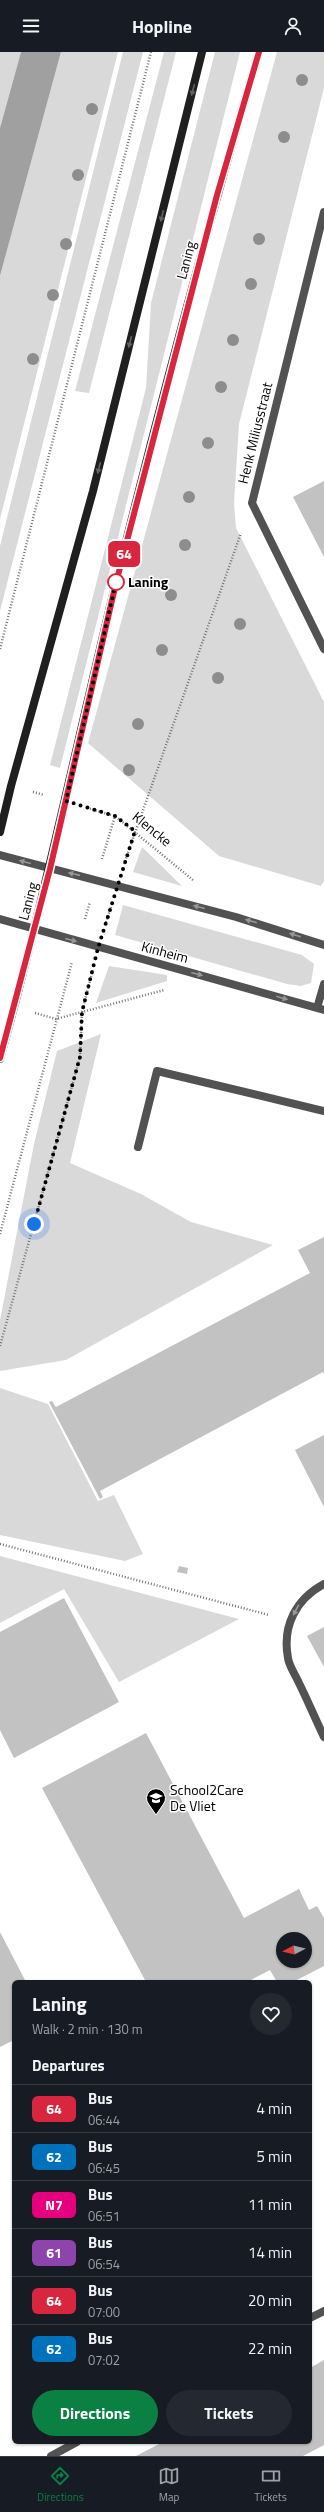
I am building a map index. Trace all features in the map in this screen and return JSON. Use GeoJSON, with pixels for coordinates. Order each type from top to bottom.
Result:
{"type":"FeatureCollection","features":[{"type":"Feature","properties":{"kind":"main road"},"geometry":{"type":"LineString","coordinates":[[0,832],[11,786],[93,491],[202,52]]}},
{"type":"Feature","properties":{"kind":"main road","name":"Laning"},"geometry":{"type":"LineString","coordinates":[[0,1059],[50,869],[116,583],[217,195],[258,52]]}},
{"type":"Feature","properties":{"kind":"street","name":"Henk Miliusstraat"},"geometry":{"type":"LineString","coordinates":[[324,212],[252,502],[324,649]]}},
{"type":"Feature","properties":{"kind":"street"},"geometry":{"type":"LineString","coordinates":[[0,855],[265,925],[324,945]]}},
{"type":"Feature","properties":{"kind":"street","name":"Kinheim"},"geometry":{"type":"LineString","coordinates":[[0,919],[98,948],[321,1009]]}},
{"type":"Feature","properties":{"kind":"street"},"geometry":{"type":"LineString","coordinates":[[321,1009],[324,984]]}},
{"type":"Feature","properties":{"kind":"street"},"geometry":{"type":"LineString","coordinates":[[138,1147],[157,1071],[324,1111]]}},
{"type":"Feature","properties":{"kind":"street"},"geometry":{"type":"LineString","coordinates":[[324,1584],[306,1594],[297,1606],[291,1621],[287,1638],[288,1660],[324,1737]]}},
{"type":"Feature","properties":{"kind":"street"},"geometry":{"type":"LineString","coordinates":[[312,2317],[324,2311]]}},
{"type":"Feature","properties":{"kind":"street"},"geometry":{"type":"LineString","coordinates":[[51,2456],[73,2444]]}},
{"type":"Feature","properties":{"kind":"path"},"geometry":{"type":"LineString","coordinates":[[0,649],[151,52]]}},
{"type":"Feature","properties":{"kind":"path"},"geometry":{"type":"LineString","coordinates":[[0,1346],[80,1057],[82,1012],[98,948],[135,831],[252,502]]}},
{"type":"Feature","properties":{"kind":"path","name":"Klencke"},"geometry":{"type":"LineString","coordinates":[[11,786],[115,816],[195,882]]}},
{"type":"Feature","properties":{"kind":"path"},"geometry":{"type":"LineString","coordinates":[[0,1234],[56,1019],[115,816]]}},
{"type":"Feature","properties":{"kind":"path"},"geometry":{"type":"LineString","coordinates":[[13,1008],[56,1019],[165,990]]}},
{"type":"Feature","properties":{"kind":"path"},"geometry":{"type":"LineString","coordinates":[[0,1544],[291,1621]]}},
{"type":"Feature","properties":{"kind":"shaded area"},"geometry":{"type":"Polygon","coordinates":[[[0,52],[21,52],[0,128],[0,52]]]}},
{"type":"Feature","properties":{"kind":"shaded area"},"geometry":{"type":"Polygon","coordinates":[[[21,52],[61,52],[0,276],[0,128],[21,52]]]}},
{"type":"Feature","properties":{"kind":"shaded area"},"geometry":{"type":"Polygon","coordinates":[[[61,52],[118,52],[0,519],[0,276],[61,52]]]}},
{"type":"Feature","properties":{"kind":"shaded area"},"geometry":{"type":"Polygon","coordinates":[[[123,52],[143,52],[0,611],[0,546],[123,52]]]}},
{"type":"Feature","properties":{"kind":"shaded area"},"geometry":{"type":"Polygon","coordinates":[[[164,52],[176,52],[89,393],[75,391],[164,52]]]}},
{"type":"Feature","properties":{"kind":"shaded area"},"geometry":{"type":"Polygon","coordinates":[[[215,52],[240,52],[60,768],[50,765],[146,388],[151,303],[215,52]]]}},
{"type":"Feature","properties":{"kind":"shaded area"},"geometry":{"type":"Polygon","coordinates":[[[277,52],[324,52],[324,88],[239,424],[234,503],[236,528],[324,702],[324,881],[321,886],[219,856],[88,743],[277,52]]]}},
{"type":"Feature","properties":{"kind":"shaded area"},"geometry":{"type":"Polygon","coordinates":[[[142,847],[182,886],[133,872],[142,847]]]}},
{"type":"Feature","properties":{"kind":"shaded area"},"geometry":{"type":"Polygon","coordinates":[[[123,905],[302,955],[314,964],[311,983],[301,986],[287,984],[115,935],[123,905]]]}},
{"type":"Feature","properties":{"kind":"shaded area"},"geometry":{"type":"Polygon","coordinates":[[[109,966],[167,975],[167,981],[96,1003],[109,966]]]}},
{"type":"Feature","properties":{"kind":"shaded area"},"geometry":{"type":"Polygon","coordinates":[[[101,1034],[70,1163],[141,1194],[191,1222],[273,1245],[66,1360],[0,1371],[0,1320],[34,1144],[57,1051],[101,1034]]]}},
{"type":"Feature","properties":{"kind":"shaded area"},"geometry":{"type":"Polygon","coordinates":[[[0,1388],[48,1404],[98,1501],[114,1495],[143,1554],[125,1561],[0,1535],[0,1388]]]}},
{"type":"Feature","properties":{"kind":"shaded area"},"geometry":{"type":"Polygon","coordinates":[[[0,1556],[239,1619],[119,1682],[64,1589],[0,1623],[0,1556]]]}},
{"type":"Feature","properties":{"kind":"building"},"geometry":{"type":"Polygon","coordinates":[[[324,481],[324,557],[293,497],[324,481]]]}},
{"type":"Feature","properties":{"kind":"building"},"geometry":{"type":"Polygon","coordinates":[[[324,1237],[324,1375],[323,1372],[100,1491],[103,1497],[100,1499],[49,1402],[52,1401],[56,1407],[310,1273],[298,1250],[324,1237]]]}},
{"type":"Feature","properties":{"kind":"building"},"geometry":{"type":"Polygon","coordinates":[[[324,1435],[324,1507],[295,1450],[324,1435]]]}},
{"type":"Feature","properties":{"kind":"building"},"geometry":{"type":"Polygon","coordinates":[[[179,1566],[188,1568],[187,1574],[177,1572],[179,1566]]]}},
{"type":"Feature","properties":{"kind":"building"},"geometry":{"type":"Polygon","coordinates":[[[64,1598],[119,1702],[14,1758],[0,1730],[0,1632],[64,1598]]]}},
{"type":"Feature","properties":{"kind":"building"},"geometry":{"type":"Polygon","coordinates":[[[324,1627],[324,1667],[307,1636],[324,1627]]]}},
{"type":"Feature","properties":{"kind":"building"},"geometry":{"type":"Polygon","coordinates":[[[146,1733],[244,1918],[299,1889],[309,1910],[317,1906],[324,1918],[324,1966],[297,1980],[276,1980],[270,1970],[251,1980],[145,1980],[42,1788],[146,1733]]]}},
{"type":"Feature","properties":{"kind":"building"},"geometry":{"type":"Polygon","coordinates":[[[0,1932],[25,1980],[12,1980],[12,2041],[0,2047],[0,1932]]]}},
{"type":"Feature","properties":{"kind":"building"},"geometry":{"type":"Polygon","coordinates":[[[324,2360],[324,2445],[303,2456],[136,2456],[159,2444],[312,2444],[312,2367],[324,2360]]]}},
{"type":"Feature","properties":{"kind":"bus line","name":"64"},"geometry":{"type":"LineString","coordinates":[[0,1058],[50,869],[116,583],[217,195],[259,52]]}},
{"type":"Feature","properties":{"kind":"place","name":"Laning"},"geometry":{"type":"Point","coordinates":[116,582]}},
{"type":"Feature","properties":{"kind":"place","name":"School2Care De Vliet"},"geometry":{"type":"Point","coordinates":[156,1815]}},
{"type":"Feature","properties":{"kind":"route"},"geometry":{"type":"LineString","coordinates":[[34,1224],[80,1057],[82,1012],[98,948],[135,831],[115,816],[66,801],[116,582]]}}]}
